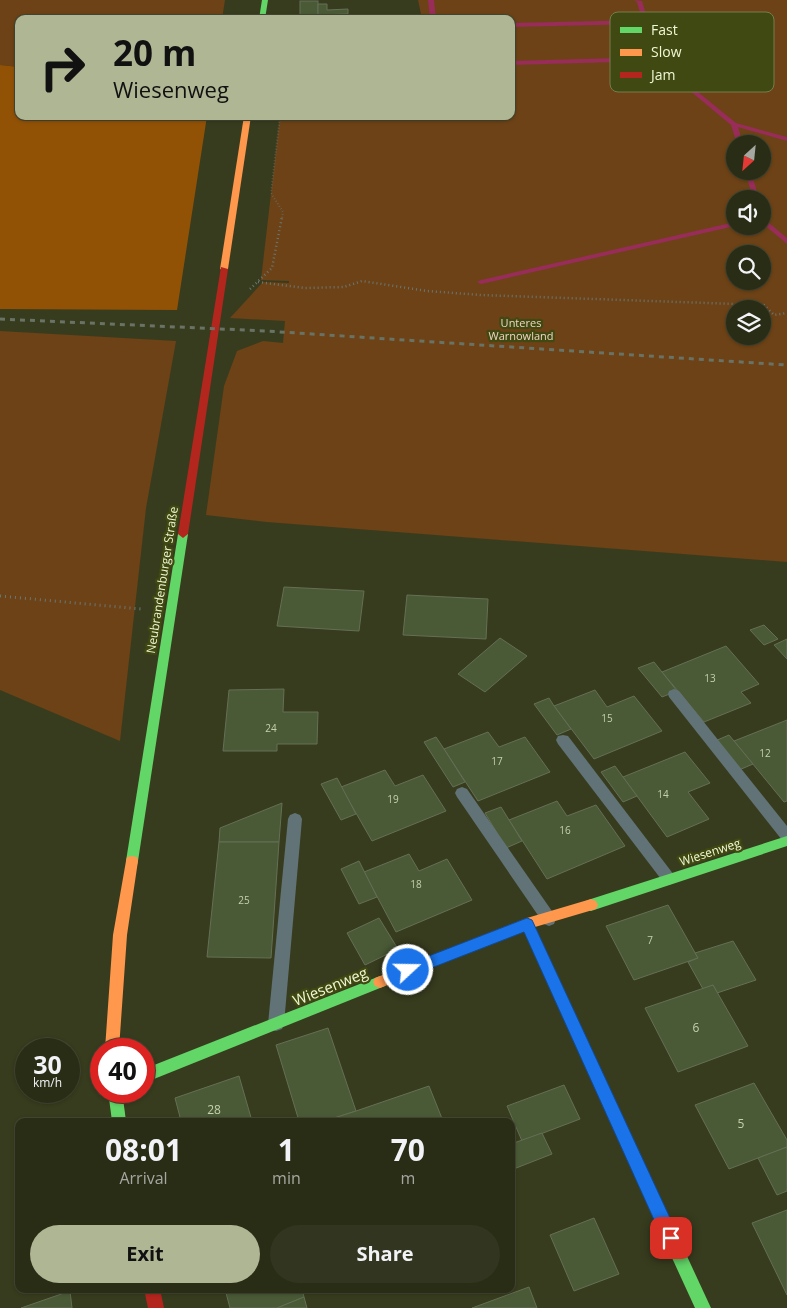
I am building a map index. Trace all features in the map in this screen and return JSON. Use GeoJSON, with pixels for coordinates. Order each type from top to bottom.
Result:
{"type":"FeatureCollection","features":[{"type":"Feature","properties":{"kind":"main road"},"geometry":{"type":"LineString","coordinates":[[262,15],[264,0]]}},
{"type":"Feature","properties":{"kind":"main road","name":"Neubrandenburger Straße"},"geometry":{"type":"LineString","coordinates":[[113,1038],[120,935],[247,120]]}},
{"type":"Feature","properties":{"kind":"main road","name":"Wiesenweg"},"geometry":{"type":"LineString","coordinates":[[155,1072],[527,924],[549,919],[787,841]]}},
{"type":"Feature","properties":{"kind":"main road"},"geometry":{"type":"LineString","coordinates":[[527,924],[703,1308]]}},
{"type":"Feature","properties":{"kind":"main road"},"geometry":{"type":"LineString","coordinates":[[116,1103],[118,1118]]}},
{"type":"Feature","properties":{"kind":"main road"},"geometry":{"type":"LineString","coordinates":[[153,1293],[156,1308]]}},
{"type":"Feature","properties":{"kind":"lane"},"geometry":{"type":"LineString","coordinates":[[674,694],[787,836]]}},
{"type":"Feature","properties":{"kind":"lane"},"geometry":{"type":"LineString","coordinates":[[563,740],[669,879]]}},
{"type":"Feature","properties":{"kind":"lane"},"geometry":{"type":"LineString","coordinates":[[462,793],[549,919]]}},
{"type":"Feature","properties":{"kind":"lane"},"geometry":{"type":"LineString","coordinates":[[276,1024],[295,820]]}},
{"type":"Feature","properties":{"kind":"path"},"geometry":{"type":"LineString","coordinates":[[219,304],[239,300],[272,268],[283,212],[271,193],[280,120]]}},
{"type":"Feature","properties":{"kind":"path"},"geometry":{"type":"LineString","coordinates":[[258,282],[305,288],[344,288],[362,281],[427,291],[481,295],[764,305],[774,315],[787,313]]}},
{"type":"Feature","properties":{"kind":"path"},"geometry":{"type":"LineString","coordinates":[[0,596],[171,611]]}},
{"type":"Feature","properties":{"kind":"green space"},"geometry":{"type":"Polygon","coordinates":[[[0,0],[225,0],[223,15],[15,15],[15,67],[0,65],[0,0]]]}},
{"type":"Feature","properties":{"kind":"green space","name":"Unteres Warnowland"},"geometry":{"type":"Polygon","coordinates":[[[418,0],[787,0],[787,562],[267,522],[206,515],[224,386],[237,351],[263,341],[283,343],[285,321],[230,318],[263,282],[289,283],[289,281],[261,280],[280,120],[515,120],[515,15],[421,15],[418,0]]]}},
{"type":"Feature","properties":{"kind":"green space"},"geometry":{"type":"Polygon","coordinates":[[[0,331],[176,341],[146,508],[120,741],[0,690],[0,331]]]}},
{"type":"Feature","properties":{"kind":"shaded area"},"geometry":{"type":"Polygon","coordinates":[[[0,65],[15,67],[15,120],[206,120],[177,310],[0,309],[0,65]]]}},
{"type":"Feature","properties":{"kind":"building"},"geometry":{"type":"Polygon","coordinates":[[[300,1],[318,1],[318,15],[300,15],[300,1]]]}},
{"type":"Feature","properties":{"kind":"building"},"geometry":{"type":"Polygon","coordinates":[[[318,4],[327,4],[327,10],[348,9],[348,14],[318,15],[318,4]]]}},
{"type":"Feature","properties":{"kind":"building"},"geometry":{"type":"Polygon","coordinates":[[[284,587],[364,591],[359,631],[277,626],[284,587]]]}},
{"type":"Feature","properties":{"kind":"building"},"geometry":{"type":"Polygon","coordinates":[[[407,595],[488,599],[486,639],[403,635],[407,595]]]}},
{"type":"Feature","properties":{"kind":"building"},"geometry":{"type":"Polygon","coordinates":[[[764,625],[778,639],[764,645],[750,630],[764,625]]]}},
{"type":"Feature","properties":{"kind":"building"},"geometry":{"type":"Polygon","coordinates":[[[500,638],[527,656],[485,692],[458,674],[500,638]]]}},
{"type":"Feature","properties":{"kind":"building"},"geometry":{"type":"Polygon","coordinates":[[[787,639],[787,659],[774,645],[787,639]]]}},
{"type":"Feature","properties":{"kind":"building"},"geometry":{"type":"Polygon","coordinates":[[[726,646],[759,684],[741,692],[751,703],[704,722],[662,672],[726,646]]]}},
{"type":"Feature","properties":{"kind":"building"},"geometry":{"type":"Polygon","coordinates":[[[654,662],[677,691],[662,697],[638,668],[654,662]]]}},
{"type":"Feature","properties":{"kind":"building"},"geometry":{"type":"Polygon","coordinates":[[[284,689],[283,712],[318,712],[317,744],[277,744],[277,751],[223,751],[229,690],[284,689]]]}},
{"type":"Feature","properties":{"kind":"building"},"geometry":{"type":"Polygon","coordinates":[[[595,690],[607,707],[634,696],[662,731],[594,759],[554,706],[595,690]]]}},
{"type":"Feature","properties":{"kind":"building"},"geometry":{"type":"Polygon","coordinates":[[[549,698],[571,729],[557,735],[534,704],[549,698]]]}},
{"type":"Feature","properties":{"kind":"building"},"geometry":{"type":"Polygon","coordinates":[[[787,720],[787,801],[784,802],[734,741],[787,720]]]}},
{"type":"Feature","properties":{"kind":"building"},"geometry":{"type":"Polygon","coordinates":[[[488,732],[499,747],[525,737],[550,772],[478,801],[444,749],[488,732]]]}},
{"type":"Feature","properties":{"kind":"building"},"geometry":{"type":"Polygon","coordinates":[[[729,735],[753,764],[739,770],[715,741],[729,735]]]}},
{"type":"Feature","properties":{"kind":"building"},"geometry":{"type":"Polygon","coordinates":[[[436,737],[465,782],[453,787],[424,742],[436,737]]]}},
{"type":"Feature","properties":{"kind":"building"},"geometry":{"type":"Polygon","coordinates":[[[685,752],[710,783],[688,792],[709,819],[667,837],[623,777],[685,752]]]}},
{"type":"Feature","properties":{"kind":"building"},"geometry":{"type":"Polygon","coordinates":[[[615,766],[637,796],[623,802],[601,772],[615,766]]]}},
{"type":"Feature","properties":{"kind":"building"},"geometry":{"type":"Polygon","coordinates":[[[385,770],[395,786],[423,775],[446,811],[372,841],[341,787],[385,770]]]}},
{"type":"Feature","properties":{"kind":"building"},"geometry":{"type":"Polygon","coordinates":[[[337,778],[356,814],[341,820],[321,784],[337,778]]]}},
{"type":"Feature","properties":{"kind":"building"},"geometry":{"type":"Polygon","coordinates":[[[557,801],[567,816],[596,805],[625,846],[547,879],[509,820],[557,801]]]}},
{"type":"Feature","properties":{"kind":"building"},"geometry":{"type":"Polygon","coordinates":[[[282,803],[279,842],[219,842],[220,828],[282,803]]]}},
{"type":"Feature","properties":{"kind":"building"},"geometry":{"type":"Polygon","coordinates":[[[501,807],[522,841],[506,848],[485,813],[501,807]]]}},
{"type":"Feature","properties":{"kind":"building"},"geometry":{"type":"Polygon","coordinates":[[[219,842],[279,842],[271,958],[207,957],[219,842]]]}},
{"type":"Feature","properties":{"kind":"building"},"geometry":{"type":"Polygon","coordinates":[[[409,854],[419,871],[447,859],[472,900],[396,932],[364,872],[409,854]]]}},
{"type":"Feature","properties":{"kind":"building"},"geometry":{"type":"Polygon","coordinates":[[[359,861],[377,897],[359,904],[341,869],[359,861]]]}},
{"type":"Feature","properties":{"kind":"building"},"geometry":{"type":"Polygon","coordinates":[[[668,905],[698,958],[634,980],[606,926],[668,905]]]}},
{"type":"Feature","properties":{"kind":"building"},"geometry":{"type":"Polygon","coordinates":[[[379,918],[398,949],[365,965],[347,933],[379,918]]]}},
{"type":"Feature","properties":{"kind":"building"},"geometry":{"type":"Polygon","coordinates":[[[733,941],[756,980],[717,993],[713,985],[703,989],[688,962],[698,958],[695,953],[733,941]]]}},
{"type":"Feature","properties":{"kind":"building"},"geometry":{"type":"Polygon","coordinates":[[[713,985],[748,1046],[678,1072],[645,1008],[713,985]]]}},
{"type":"Feature","properties":{"kind":"building"},"geometry":{"type":"Polygon","coordinates":[[[328,1028],[356,1111],[334,1118],[298,1118],[276,1045],[328,1028]]]}},
{"type":"Feature","properties":{"kind":"building"},"geometry":{"type":"Polygon","coordinates":[[[239,1076],[251,1118],[180,1118],[175,1098],[239,1076]]]}},
{"type":"Feature","properties":{"kind":"building"},"geometry":{"type":"Polygon","coordinates":[[[754,1083],[787,1140],[787,1147],[729,1169],[695,1105],[754,1083]]]}},
{"type":"Feature","properties":{"kind":"building"},"geometry":{"type":"Polygon","coordinates":[[[564,1085],[580,1119],[522,1141],[515,1125],[515,1118],[512,1118],[507,1106],[564,1085]]]}},
{"type":"Feature","properties":{"kind":"building"},"geometry":{"type":"Polygon","coordinates":[[[429,1086],[442,1118],[334,1118],[429,1086]]]}},
{"type":"Feature","properties":{"kind":"building"},"geometry":{"type":"Polygon","coordinates":[[[542,1133],[552,1154],[515,1168],[515,1143],[542,1133]]]}},
{"type":"Feature","properties":{"kind":"building"},"geometry":{"type":"Polygon","coordinates":[[[787,1147],[787,1191],[777,1195],[758,1158],[787,1147]]]}},
{"type":"Feature","properties":{"kind":"building"},"geometry":{"type":"Polygon","coordinates":[[[787,1210],[787,1295],[752,1223],[787,1210]]]}},
{"type":"Feature","properties":{"kind":"building"},"geometry":{"type":"Polygon","coordinates":[[[594,1218],[619,1274],[574,1291],[550,1235],[594,1218]]]}},
{"type":"Feature","properties":{"kind":"building"},"geometry":{"type":"Polygon","coordinates":[[[529,1287],[537,1308],[472,1308],[515,1293],[529,1287]]]}},
{"type":"Feature","properties":{"kind":"building"},"geometry":{"type":"Polygon","coordinates":[[[64,1293],[70,1293],[72,1308],[21,1308],[64,1293]]]}},
{"type":"Feature","properties":{"kind":"building"},"geometry":{"type":"Polygon","coordinates":[[[226,1293],[303,1293],[304,1297],[277,1308],[230,1308],[226,1293]]]}},
{"type":"Feature","properties":{"kind":"building"},"geometry":{"type":"Polygon","coordinates":[[[304,1297],[307,1308],[277,1308],[304,1297]]]}},
{"type":"Feature","properties":{"kind":"waterway"},"geometry":{"type":"LineString","coordinates":[[431,0],[433,15]]}},
{"type":"Feature","properties":{"kind":"waterway"},"geometry":{"type":"LineString","coordinates":[[637,0],[642,12]]}},
{"type":"Feature","properties":{"kind":"waterway"},"geometry":{"type":"LineString","coordinates":[[515,25],[610,23]]}},
{"type":"Feature","properties":{"kind":"waterway"},"geometry":{"type":"LineString","coordinates":[[515,63],[610,60]]}},
{"type":"Feature","properties":{"kind":"waterway"},"geometry":{"type":"LineString","coordinates":[[694,92],[734,124]]}},
{"type":"Feature","properties":{"kind":"waterway"},"geometry":{"type":"LineString","coordinates":[[734,124],[787,139]]}},
{"type":"Feature","properties":{"kind":"waterway"},"geometry":{"type":"LineString","coordinates":[[734,124],[737,135]]}},
{"type":"Feature","properties":{"kind":"waterway"},"geometry":{"type":"LineString","coordinates":[[751,180],[753,190]]}},
{"type":"Feature","properties":{"kind":"waterway"},"geometry":{"type":"LineString","coordinates":[[481,282],[726,226]]}},
{"type":"Feature","properties":{"kind":"waterway"},"geometry":{"type":"LineString","coordinates":[[771,227],[787,242]]}},
{"type":"Feature","properties":{"kind":"railway"},"geometry":{"type":"LineString","coordinates":[[0,319],[266,331],[787,365]]}},
{"type":"Feature","properties":{"kind":"traffic: fast"},"geometry":{"type":"LineString","coordinates":[[263,15],[265,0]]}},
{"type":"Feature","properties":{"kind":"traffic: fast"},"geometry":{"type":"LineString","coordinates":[[132,861],[183,534]]}},
{"type":"Feature","properties":{"kind":"traffic: fast"},"geometry":{"type":"LineString","coordinates":[[591,905],[787,841]]}},
{"type":"Feature","properties":{"kind":"traffic: fast"},"geometry":{"type":"LineString","coordinates":[[155,1072],[380,982]]}},
{"type":"Feature","properties":{"kind":"traffic: fast"},"geometry":{"type":"LineString","coordinates":[[117,1103],[119,1118]]}},
{"type":"Feature","properties":{"kind":"traffic: fast"},"geometry":{"type":"LineString","coordinates":[[642,1175],[703,1308]]}},
{"type":"Feature","properties":{"kind":"traffic: slow"},"geometry":{"type":"LineString","coordinates":[[224,269],[247,120]]}},
{"type":"Feature","properties":{"kind":"traffic: slow"},"geometry":{"type":"LineString","coordinates":[[113,1038],[120,935],[132,861]]}},
{"type":"Feature","properties":{"kind":"traffic: slow"},"geometry":{"type":"LineString","coordinates":[[380,982],[527,924],[591,905]]}},
{"type":"Feature","properties":{"kind":"traffic: slow"},"geometry":{"type":"LineString","coordinates":[[527,924],[642,1175]]}},
{"type":"Feature","properties":{"kind":"traffic: jam"},"geometry":{"type":"LineString","coordinates":[[183,534],[224,269]]}},
{"type":"Feature","properties":{"kind":"traffic: jam"},"geometry":{"type":"LineString","coordinates":[[153,1293],[156,1308]]}},
{"type":"Feature","properties":{"kind":"route"},"geometry":{"type":"LineString","coordinates":[[408,970],[527,924],[671,1238]]}}]}
